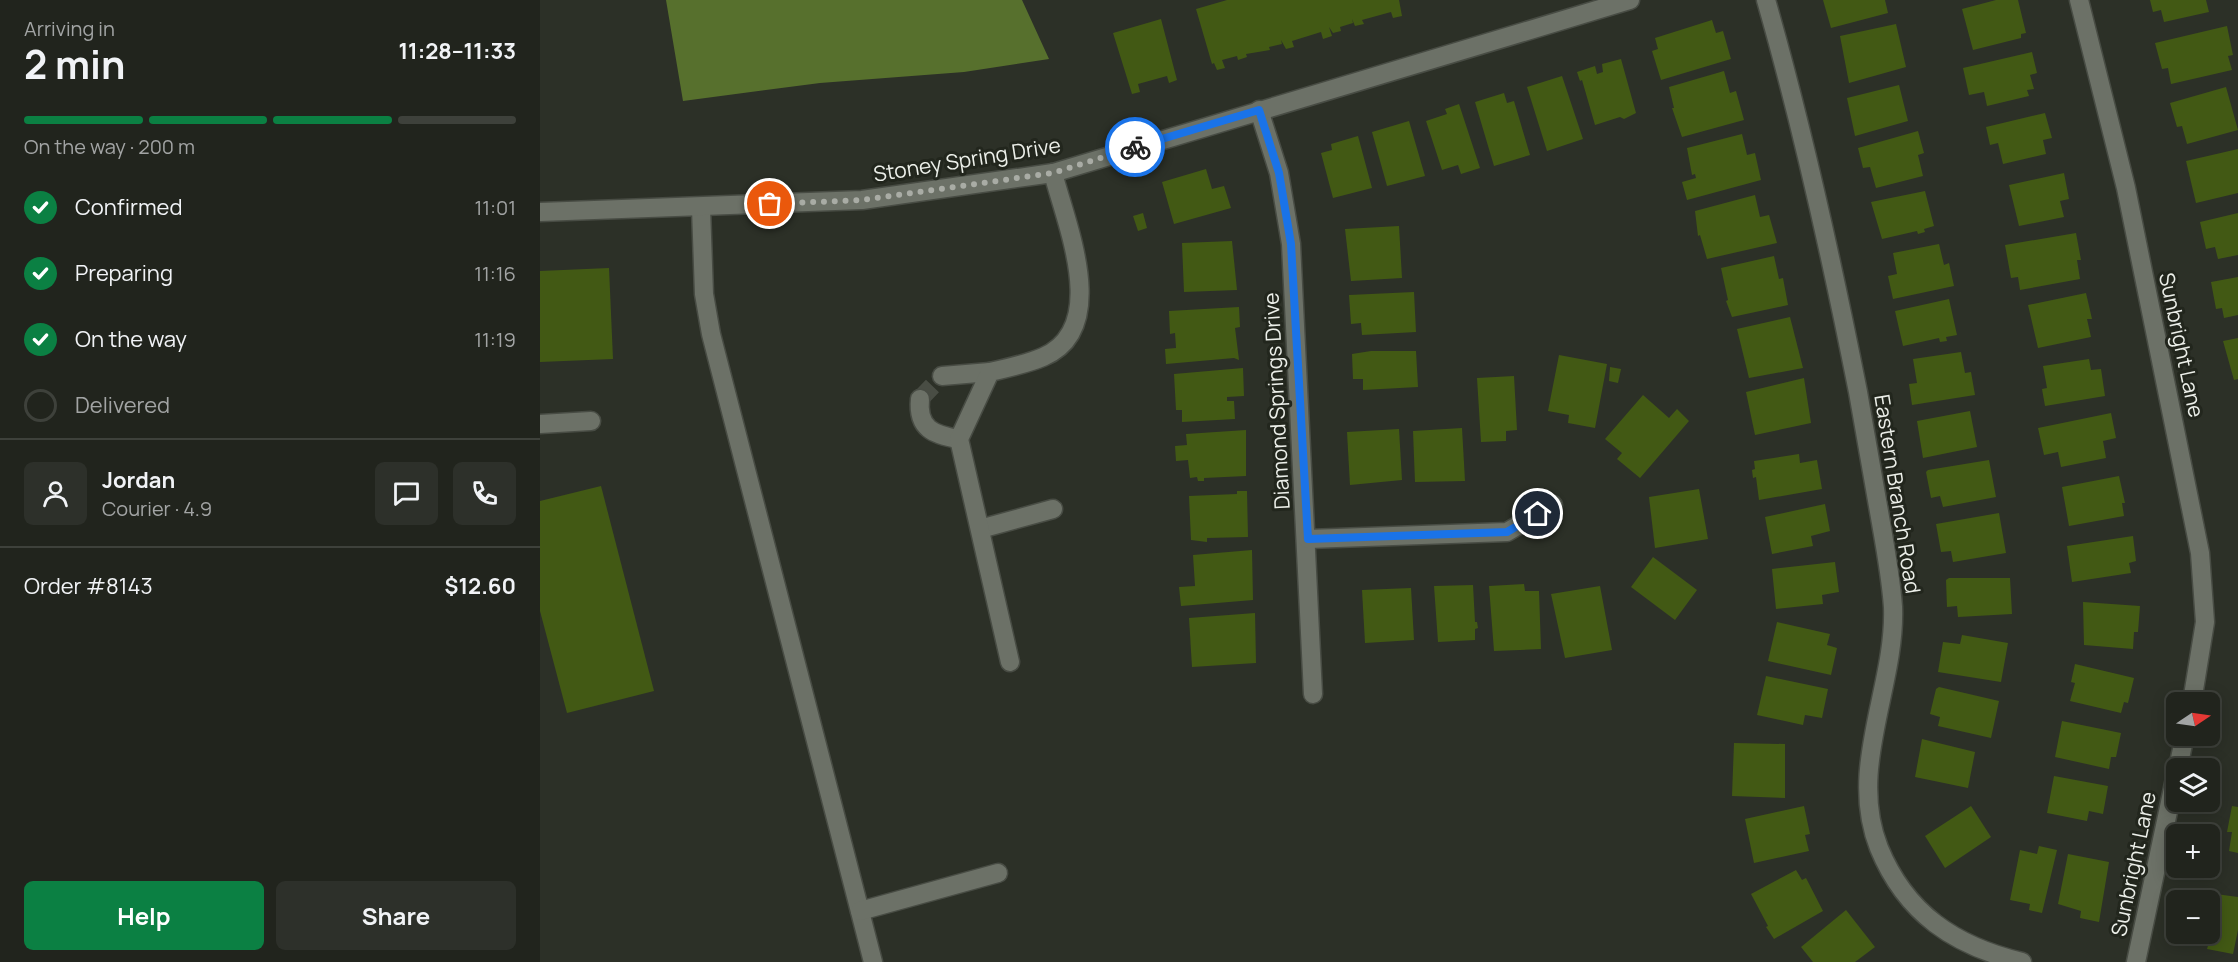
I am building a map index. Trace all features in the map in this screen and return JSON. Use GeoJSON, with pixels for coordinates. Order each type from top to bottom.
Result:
{"type":"FeatureCollection","features":[{"type":"Feature","properties":{"kind":"street","name":"Stoney Spring Drive"},"geometry":{"type":"LineString","coordinates":[[540,212],[701,208],[862,200],[1053,173],[1630,0]]}},
{"type":"Feature","properties":{"kind":"street","name":"Eastern Branch Road"},"geometry":{"type":"LineString","coordinates":[[1766,0],[1829,249],[1890,575],[1893,608],[1891,642],[1871,751],[1869,780],[1871,818],[1879,846],[1904,892],[1927,917],[1961,942],[2022,962]]}},
{"type":"Feature","properties":{"kind":"street","name":"Sunbright Lane"},"geometry":{"type":"LineString","coordinates":[[2079,0],[2126,188],[2200,553],[2205,622],[2194,692]]}},
{"type":"Feature","properties":{"kind":"street","name":"Diamond Springs Drive"},"geometry":{"type":"LineString","coordinates":[[1259,110],[1279,173],[1290,235],[1308,539],[1313,694]]}},
{"type":"Feature","properties":{"kind":"street"},"geometry":{"type":"LineString","coordinates":[[942,375],[990,372],[1044,357],[1066,341],[1080,311],[1080,276],[1053,173]]}},
{"type":"Feature","properties":{"kind":"street"},"geometry":{"type":"LineString","coordinates":[[701,208],[704,294],[711,334],[873,962]]}},
{"type":"Feature","properties":{"kind":"street"},"geometry":{"type":"LineString","coordinates":[[990,372],[959,439],[1010,662]]}},
{"type":"Feature","properties":{"kind":"street"},"geometry":{"type":"LineString","coordinates":[[920,399],[919,410],[924,424],[935,435],[959,439]]}},
{"type":"Feature","properties":{"kind":"street"},"geometry":{"type":"LineString","coordinates":[[540,424],[591,421]]}},
{"type":"Feature","properties":{"kind":"street"},"geometry":{"type":"LineString","coordinates":[[1308,539],[1507,532],[1553,505]]}},
{"type":"Feature","properties":{"kind":"street"},"geometry":{"type":"LineString","coordinates":[[980,529],[1053,509]]}},
{"type":"Feature","properties":{"kind":"street","name":"Sunbright Lane"},"geometry":{"type":"LineString","coordinates":[[2136,962],[2168,812]]}},
{"type":"Feature","properties":{"kind":"street"},"geometry":{"type":"LineString","coordinates":[[860,910],[998,873]]}},
{"type":"Feature","properties":{"kind":"green space"},"geometry":{"type":"Polygon","coordinates":[[[666,0],[1022,0],[1049,59],[964,72],[820,83],[683,101],[666,0]]]}},
{"type":"Feature","properties":{"kind":"building"},"geometry":{"type":"Polygon","coordinates":[[[1227,0],[1399,0],[1402,16],[1393,18],[1391,12],[1362,20],[1364,24],[1355,26],[1352,19],[1353,23],[1340,27],[1341,31],[1333,33],[1329,27],[1332,36],[1323,39],[1321,32],[1292,41],[1294,47],[1286,49],[1281,40],[1282,44],[1269,47],[1270,50],[1246,54],[1247,57],[1238,60],[1237,56],[1222,60],[1225,68],[1217,70],[1214,63],[1212,64],[1196,9],[1227,0]]]}},
{"type":"Feature","properties":{"kind":"building"},"geometry":{"type":"Polygon","coordinates":[[[1823,0],[1885,0],[1888,13],[1831,28],[1823,0]]]}},
{"type":"Feature","properties":{"kind":"building"},"geometry":{"type":"Polygon","coordinates":[[[1996,0],[2018,0],[2026,33],[2021,34],[2021,38],[1973,50],[1962,9],[1996,0]]]}},
{"type":"Feature","properties":{"kind":"building"},"geometry":{"type":"Polygon","coordinates":[[[2150,0],[2206,0],[2209,12],[2164,22],[2161,10],[2153,12],[2150,0]]]}},
{"type":"Feature","properties":{"kind":"building"},"geometry":{"type":"Polygon","coordinates":[[[1161,19],[1177,80],[1169,83],[1167,76],[1138,84],[1140,92],[1132,94],[1113,33],[1161,19]]]}},
{"type":"Feature","properties":{"kind":"building"},"geometry":{"type":"Polygon","coordinates":[[[1712,20],[1716,33],[1723,31],[1731,59],[1661,80],[1652,51],[1658,49],[1655,38],[1712,20]]]}},
{"type":"Feature","properties":{"kind":"building"},"geometry":{"type":"Polygon","coordinates":[[[1896,24],[1906,67],[1849,83],[1840,36],[1896,24]]]}},
{"type":"Feature","properties":{"kind":"building"},"geometry":{"type":"Polygon","coordinates":[[[2227,26],[2233,55],[2228,56],[2232,70],[2171,84],[2168,68],[2162,69],[2155,43],[2227,26]]]}},
{"type":"Feature","properties":{"kind":"building"},"geometry":{"type":"Polygon","coordinates":[[[2032,52],[2037,73],[2030,75],[2034,89],[2027,90],[2029,96],[1987,106],[1984,92],[1969,95],[1963,68],[2032,52]]]}},
{"type":"Feature","properties":{"kind":"building"},"geometry":{"type":"Polygon","coordinates":[[[1621,59],[1636,113],[1624,119],[1620,117],[1595,125],[1582,80],[1580,81],[1577,72],[1595,66],[1597,74],[1603,72],[1602,64],[1621,59]]]}},
{"type":"Feature","properties":{"kind":"building"},"geometry":{"type":"Polygon","coordinates":[[[1724,71],[1730,93],[1736,91],[1744,120],[1682,137],[1672,108],[1674,108],[1669,87],[1724,71]]]}},
{"type":"Feature","properties":{"kind":"building"},"geometry":{"type":"Polygon","coordinates":[[[1562,76],[1583,139],[1547,151],[1527,87],[1562,76]]]}},
{"type":"Feature","properties":{"kind":"building"},"geometry":{"type":"Polygon","coordinates":[[[1899,85],[1908,121],[1855,136],[1847,98],[1899,85]]]}},
{"type":"Feature","properties":{"kind":"building"},"geometry":{"type":"Polygon","coordinates":[[[2226,87],[2238,130],[2187,144],[2182,126],[2177,127],[2170,103],[2226,87]]]}},
{"type":"Feature","properties":{"kind":"building"},"geometry":{"type":"Polygon","coordinates":[[[1504,93],[1507,103],[1514,101],[1530,155],[1494,166],[1475,102],[1504,93]]]}},
{"type":"Feature","properties":{"kind":"building"},"geometry":{"type":"Polygon","coordinates":[[[1459,104],[1480,168],[1461,174],[1458,165],[1442,170],[1426,121],[1447,114],[1445,109],[1459,104]]]}},
{"type":"Feature","properties":{"kind":"building"},"geometry":{"type":"Polygon","coordinates":[[[2045,113],[2052,138],[2043,140],[2046,154],[2003,164],[1998,143],[1990,145],[1986,127],[2045,113]]]}},
{"type":"Feature","properties":{"kind":"building"},"geometry":{"type":"Polygon","coordinates":[[[1409,121],[1425,176],[1387,186],[1372,132],[1409,121]]]}},
{"type":"Feature","properties":{"kind":"building"},"geometry":{"type":"Polygon","coordinates":[[[1918,131],[1924,153],[1918,155],[1923,176],[1876,188],[1870,167],[1863,168],[1858,148],[1918,131]]]}},
{"type":"Feature","properties":{"kind":"building"},"geometry":{"type":"Polygon","coordinates":[[[1742,134],[1747,155],[1755,153],[1761,180],[1687,200],[1682,182],[1696,178],[1695,174],[1692,175],[1687,148],[1742,134]]]}},
{"type":"Feature","properties":{"kind":"building"},"geometry":{"type":"Polygon","coordinates":[[[1358,136],[1372,188],[1333,198],[1321,153],[1332,150],[1331,144],[1358,136]]]}},
{"type":"Feature","properties":{"kind":"building"},"geometry":{"type":"Polygon","coordinates":[[[2238,149],[2238,193],[2196,203],[2186,161],[2238,149]]]}},
{"type":"Feature","properties":{"kind":"building"},"geometry":{"type":"Polygon","coordinates":[[[1206,169],[1212,189],[1224,186],[1231,208],[1174,224],[1162,182],[1206,169]]]}},
{"type":"Feature","properties":{"kind":"building"},"geometry":{"type":"Polygon","coordinates":[[[2064,173],[2069,199],[2060,201],[2064,217],[2019,226],[2009,185],[2064,173]]]}},
{"type":"Feature","properties":{"kind":"building"},"geometry":{"type":"Polygon","coordinates":[[[1925,191],[1934,226],[1918,234],[1917,231],[1882,239],[1871,202],[1925,191]]]}},
{"type":"Feature","properties":{"kind":"building"},"geometry":{"type":"Polygon","coordinates":[[[1755,195],[1760,217],[1769,215],[1777,243],[1707,259],[1700,235],[1698,236],[1695,211],[1755,195]]]}},
{"type":"Feature","properties":{"kind":"building"},"geometry":{"type":"Polygon","coordinates":[[[1143,213],[1147,228],[1138,231],[1133,216],[1143,213]]]}},
{"type":"Feature","properties":{"kind":"building"},"geometry":{"type":"Polygon","coordinates":[[[2238,213],[2238,255],[2218,259],[2215,247],[2206,249],[2200,222],[2238,213]]]}},
{"type":"Feature","properties":{"kind":"building"},"geometry":{"type":"Polygon","coordinates":[[[1399,226],[1402,278],[1351,281],[1345,229],[1399,226]]]}},
{"type":"Feature","properties":{"kind":"building"},"geometry":{"type":"Polygon","coordinates":[[[2076,233],[2081,260],[2077,260],[2080,279],[2020,290],[2018,277],[2011,278],[2005,245],[2076,233]]]}},
{"type":"Feature","properties":{"kind":"building"},"geometry":{"type":"Polygon","coordinates":[[[1232,241],[1237,290],[1184,292],[1182,243],[1232,241]]]}},
{"type":"Feature","properties":{"kind":"building"},"geometry":{"type":"Polygon","coordinates":[[[1939,244],[1944,265],[1949,263],[1954,286],[1893,299],[1888,276],[1897,274],[1893,253],[1939,244]]]}},
{"type":"Feature","properties":{"kind":"building"},"geometry":{"type":"Polygon","coordinates":[[[1774,256],[1779,279],[1783,278],[1788,305],[1732,317],[1726,301],[1728,300],[1721,268],[1774,256]]]}},
{"type":"Feature","properties":{"kind":"building"},"geometry":{"type":"Polygon","coordinates":[[[609,268],[613,359],[540,362],[540,271],[609,268]]]}},
{"type":"Feature","properties":{"kind":"building"},"geometry":{"type":"Polygon","coordinates":[[[2238,277],[2238,315],[2224,318],[2222,308],[2216,309],[2211,282],[2238,277]]]}},
{"type":"Feature","properties":{"kind":"building"},"geometry":{"type":"Polygon","coordinates":[[[1414,292],[1416,332],[1362,335],[1361,323],[1351,324],[1349,295],[1414,292]]]}},
{"type":"Feature","properties":{"kind":"building"},"geometry":{"type":"Polygon","coordinates":[[[2086,293],[2092,319],[2087,319],[2091,337],[2038,348],[2028,305],[2086,293]]]}},
{"type":"Feature","properties":{"kind":"building"},"geometry":{"type":"Polygon","coordinates":[[[1949,299],[1957,335],[1946,337],[1947,341],[1940,342],[1939,338],[1903,346],[1895,311],[1949,299]]]}},
{"type":"Feature","properties":{"kind":"building"},"geometry":{"type":"Polygon","coordinates":[[[1239,307],[1240,327],[1235,328],[1239,360],[1234,358],[1166,364],[1165,349],[1176,348],[1175,333],[1170,334],[1169,311],[1239,307]]]}},
{"type":"Feature","properties":{"kind":"building"},"geometry":{"type":"Polygon","coordinates":[[[1790,317],[1803,368],[1749,378],[1737,329],[1790,317]]]}},
{"type":"Feature","properties":{"kind":"building"},"geometry":{"type":"Polygon","coordinates":[[[2238,338],[2238,379],[2234,380],[2223,341],[2238,338]]]}},
{"type":"Feature","properties":{"kind":"building"},"geometry":{"type":"Polygon","coordinates":[[[1371,351],[1416,351],[1418,387],[1363,390],[1363,379],[1353,379],[1352,354],[1371,351]]]}},
{"type":"Feature","properties":{"kind":"building"},"geometry":{"type":"Polygon","coordinates":[[[1961,352],[1965,373],[1971,372],[1975,395],[1912,405],[1909,384],[1917,383],[1913,359],[1961,352]]]}},
{"type":"Feature","properties":{"kind":"building"},"geometry":{"type":"Polygon","coordinates":[[[1559,355],[1607,364],[1595,428],[1568,423],[1569,415],[1548,411],[1559,355]]]}},
{"type":"Feature","properties":{"kind":"building"},"geometry":{"type":"Polygon","coordinates":[[[2089,359],[2091,370],[2101,369],[2105,396],[2045,406],[2042,389],[2047,388],[2043,366],[2089,359]]]}},
{"type":"Feature","properties":{"kind":"building"},"geometry":{"type":"Polygon","coordinates":[[[1610,367],[1621,369],[1618,383],[1609,381],[1610,367]]]}},
{"type":"Feature","properties":{"kind":"building"},"geometry":{"type":"Polygon","coordinates":[[[1243,368],[1244,396],[1227,397],[1227,401],[1234,401],[1235,419],[1182,422],[1182,410],[1176,410],[1174,374],[1243,368]]]}},
{"type":"Feature","properties":{"kind":"building"},"geometry":{"type":"Polygon","coordinates":[[[1514,376],[1517,430],[1506,431],[1506,441],[1481,442],[1477,378],[1514,376]]]}},
{"type":"Feature","properties":{"kind":"building"},"geometry":{"type":"Polygon","coordinates":[[[1804,378],[1811,423],[1755,435],[1746,392],[1804,378]]]}},
{"type":"Feature","properties":{"kind":"building"},"geometry":{"type":"Polygon","coordinates":[[[1643,395],[1669,418],[1677,409],[1689,421],[1640,478],[1617,459],[1622,453],[1605,439],[1643,395]]]}},
{"type":"Feature","properties":{"kind":"building"},"geometry":{"type":"Polygon","coordinates":[[[1970,411],[1977,447],[1923,458],[1917,421],[1970,411]]]}},
{"type":"Feature","properties":{"kind":"building"},"geometry":{"type":"Polygon","coordinates":[[[2111,413],[2116,438],[2103,441],[2106,458],[2061,467],[2058,452],[2044,455],[2038,428],[2111,413]]]}},
{"type":"Feature","properties":{"kind":"building"},"geometry":{"type":"Polygon","coordinates":[[[1462,428],[1465,481],[1415,482],[1413,431],[1462,428]]]}},
{"type":"Feature","properties":{"kind":"building"},"geometry":{"type":"Polygon","coordinates":[[[1399,429],[1402,480],[1350,485],[1347,432],[1399,429]]]}},
{"type":"Feature","properties":{"kind":"building"},"geometry":{"type":"Polygon","coordinates":[[[1246,430],[1246,476],[1204,478],[1204,481],[1198,481],[1197,477],[1190,478],[1188,460],[1176,461],[1175,446],[1187,445],[1186,434],[1246,430]]]}},
{"type":"Feature","properties":{"kind":"building"},"geometry":{"type":"Polygon","coordinates":[[[1799,454],[1800,463],[1817,460],[1822,489],[1759,500],[1756,477],[1753,478],[1754,461],[1799,454]]]}},
{"type":"Feature","properties":{"kind":"building"},"geometry":{"type":"Polygon","coordinates":[[[1989,460],[1996,497],[1943,507],[1940,496],[1931,498],[1926,472],[1928,470],[1989,460]]]}},
{"type":"Feature","properties":{"kind":"building"},"geometry":{"type":"Polygon","coordinates":[[[2119,476],[2125,503],[2122,503],[2124,516],[2069,526],[2062,487],[2119,476]]]}},
{"type":"Feature","properties":{"kind":"building"},"geometry":{"type":"Polygon","coordinates":[[[601,486],[654,691],[567,713],[540,611],[540,501],[601,486]]]}},
{"type":"Feature","properties":{"kind":"building"},"geometry":{"type":"Polygon","coordinates":[[[1699,489],[1708,539],[1655,548],[1649,497],[1699,489]]]}},
{"type":"Feature","properties":{"kind":"building"},"geometry":{"type":"Polygon","coordinates":[[[1237,491],[1247,491],[1248,537],[1207,538],[1207,542],[1191,540],[1189,496],[1237,494],[1237,491]]]}},
{"type":"Feature","properties":{"kind":"building"},"geometry":{"type":"Polygon","coordinates":[[[1825,504],[1830,531],[1811,536],[1813,546],[1772,554],[1765,517],[1825,504]]]}},
{"type":"Feature","properties":{"kind":"building"},"geometry":{"type":"Polygon","coordinates":[[[1999,513],[2006,553],[1953,562],[1951,551],[1941,552],[1936,524],[1999,513]]]}},
{"type":"Feature","properties":{"kind":"building"},"geometry":{"type":"Polygon","coordinates":[[[2133,536],[2136,561],[2129,563],[2131,573],[2072,582],[2067,546],[2133,536]]]}},
{"type":"Feature","properties":{"kind":"building"},"geometry":{"type":"Polygon","coordinates":[[[1252,550],[1253,600],[1181,606],[1179,587],[1195,586],[1193,555],[1252,550]]]}},
{"type":"Feature","properties":{"kind":"building"},"geometry":{"type":"Polygon","coordinates":[[[1653,557],[1697,590],[1675,620],[1631,587],[1653,557]]]}},
{"type":"Feature","properties":{"kind":"building"},"geometry":{"type":"Polygon","coordinates":[[[1835,562],[1839,592],[1822,595],[1823,604],[1776,609],[1772,569],[1835,562]]]}},
{"type":"Feature","properties":{"kind":"building"},"geometry":{"type":"Polygon","coordinates":[[[1949,578],[2010,578],[2012,614],[1958,617],[1957,606],[1947,607],[1946,580],[1949,578]]]}},
{"type":"Feature","properties":{"kind":"building"},"geometry":{"type":"Polygon","coordinates":[[[1524,584],[1525,591],[1539,591],[1541,649],[1494,651],[1489,586],[1524,584]]]}},
{"type":"Feature","properties":{"kind":"building"},"geometry":{"type":"Polygon","coordinates":[[[1473,585],[1475,622],[1478,628],[1475,629],[1475,640],[1438,642],[1434,586],[1473,585]]]}},
{"type":"Feature","properties":{"kind":"building"},"geometry":{"type":"Polygon","coordinates":[[[1600,586],[1612,650],[1565,658],[1551,594],[1600,586]]]}},
{"type":"Feature","properties":{"kind":"building"},"geometry":{"type":"Polygon","coordinates":[[[1411,588],[1414,640],[1365,643],[1362,590],[1411,588]]]}},
{"type":"Feature","properties":{"kind":"building"},"geometry":{"type":"Polygon","coordinates":[[[2083,602],[2140,606],[2138,632],[2134,632],[2133,649],[2084,645],[2083,602]]]}},
{"type":"Feature","properties":{"kind":"building"},"geometry":{"type":"Polygon","coordinates":[[[1255,613],[1256,663],[1192,667],[1189,618],[1255,613]]]}},
{"type":"Feature","properties":{"kind":"building"},"geometry":{"type":"Polygon","coordinates":[[[1777,622],[1830,634],[1827,645],[1837,648],[1831,675],[1768,661],[1777,622]]]}},
{"type":"Feature","properties":{"kind":"building"},"geometry":{"type":"Polygon","coordinates":[[[1962,635],[2008,643],[2001,682],[1938,672],[1943,642],[1960,644],[1962,635]]]}},
{"type":"Feature","properties":{"kind":"building"},"geometry":{"type":"Polygon","coordinates":[[[2075,664],[2134,678],[2128,703],[2124,702],[2121,713],[2070,701],[2075,683],[2071,682],[2075,664]]]}},
{"type":"Feature","properties":{"kind":"building"},"geometry":{"type":"Polygon","coordinates":[[[1766,676],[1828,689],[1822,718],[1805,715],[1803,725],[1757,715],[1766,676]]]}},
{"type":"Feature","properties":{"kind":"building"},"geometry":{"type":"Polygon","coordinates":[[[1939,687],[1999,701],[1991,738],[1938,726],[1940,717],[1930,714],[1936,689],[1939,687]]]}},
{"type":"Feature","properties":{"kind":"building"},"geometry":{"type":"Polygon","coordinates":[[[2062,721],[2121,733],[2116,757],[2111,757],[2109,769],[2055,757],[2062,721]]]}},
{"type":"Feature","properties":{"kind":"building"},"geometry":{"type":"Polygon","coordinates":[[[1922,739],[1975,752],[1968,788],[1915,777],[1922,739]]]}},
{"type":"Feature","properties":{"kind":"building"},"geometry":{"type":"Polygon","coordinates":[[[1734,743],[1785,744],[1785,798],[1732,796],[1734,743]]]}},
{"type":"Feature","properties":{"kind":"building"},"geometry":{"type":"Polygon","coordinates":[[[2054,776],[2108,786],[2103,814],[2089,811],[2087,821],[2047,813],[2054,776]]]}},
{"type":"Feature","properties":{"kind":"building"},"geometry":{"type":"Polygon","coordinates":[[[1804,806],[1810,834],[1805,835],[1809,851],[1754,863],[1745,819],[1804,806]]]}},
{"type":"Feature","properties":{"kind":"building"},"geometry":{"type":"Polygon","coordinates":[[[1971,806],[1991,837],[1945,868],[1925,836],[1971,806]]]}},
{"type":"Feature","properties":{"kind":"building"},"geometry":{"type":"Polygon","coordinates":[[[2232,806],[2238,807],[2238,853],[2229,851],[2232,832],[2227,832],[2232,806]]]}},
{"type":"Feature","properties":{"kind":"building"},"geometry":{"type":"Polygon","coordinates":[[[2039,846],[2057,850],[2042,913],[2029,910],[2030,904],[2010,900],[2020,850],[2037,854],[2039,846]]]}},
{"type":"Feature","properties":{"kind":"building"},"geometry":{"type":"Polygon","coordinates":[[[2068,854],[2109,862],[2099,922],[2080,918],[2081,911],[2058,904],[2068,854]]]}},
{"type":"Feature","properties":{"kind":"building"},"geometry":{"type":"Polygon","coordinates":[[[1796,870],[1802,880],[1806,878],[1823,911],[1774,939],[1751,894],[1796,870]]]}},
{"type":"Feature","properties":{"kind":"building"},"geometry":{"type":"Polygon","coordinates":[[[2220,895],[2238,897],[2238,930],[2233,954],[2207,949],[2208,944],[2220,944],[2220,895]]]}},
{"type":"Feature","properties":{"kind":"building"},"geometry":{"type":"Polygon","coordinates":[[[1846,910],[1875,947],[1855,962],[1813,962],[1801,947],[1846,910]]]}},
{"type":"Feature","properties":{"kind":"tunnel"},"geometry":{"type":"LineString","coordinates":[[920,399],[942,376]]}},
{"type":"Feature","properties":{"kind":"way so far"},"geometry":{"type":"LineString","coordinates":[[770,204],[862,200],[1053,173],[1135,147]]}},
{"type":"Feature","properties":{"kind":"route"},"geometry":{"type":"LineString","coordinates":[[1135,147],[1259,110],[1287,207],[1308,539],[1507,532],[1538,514]]}}]}
